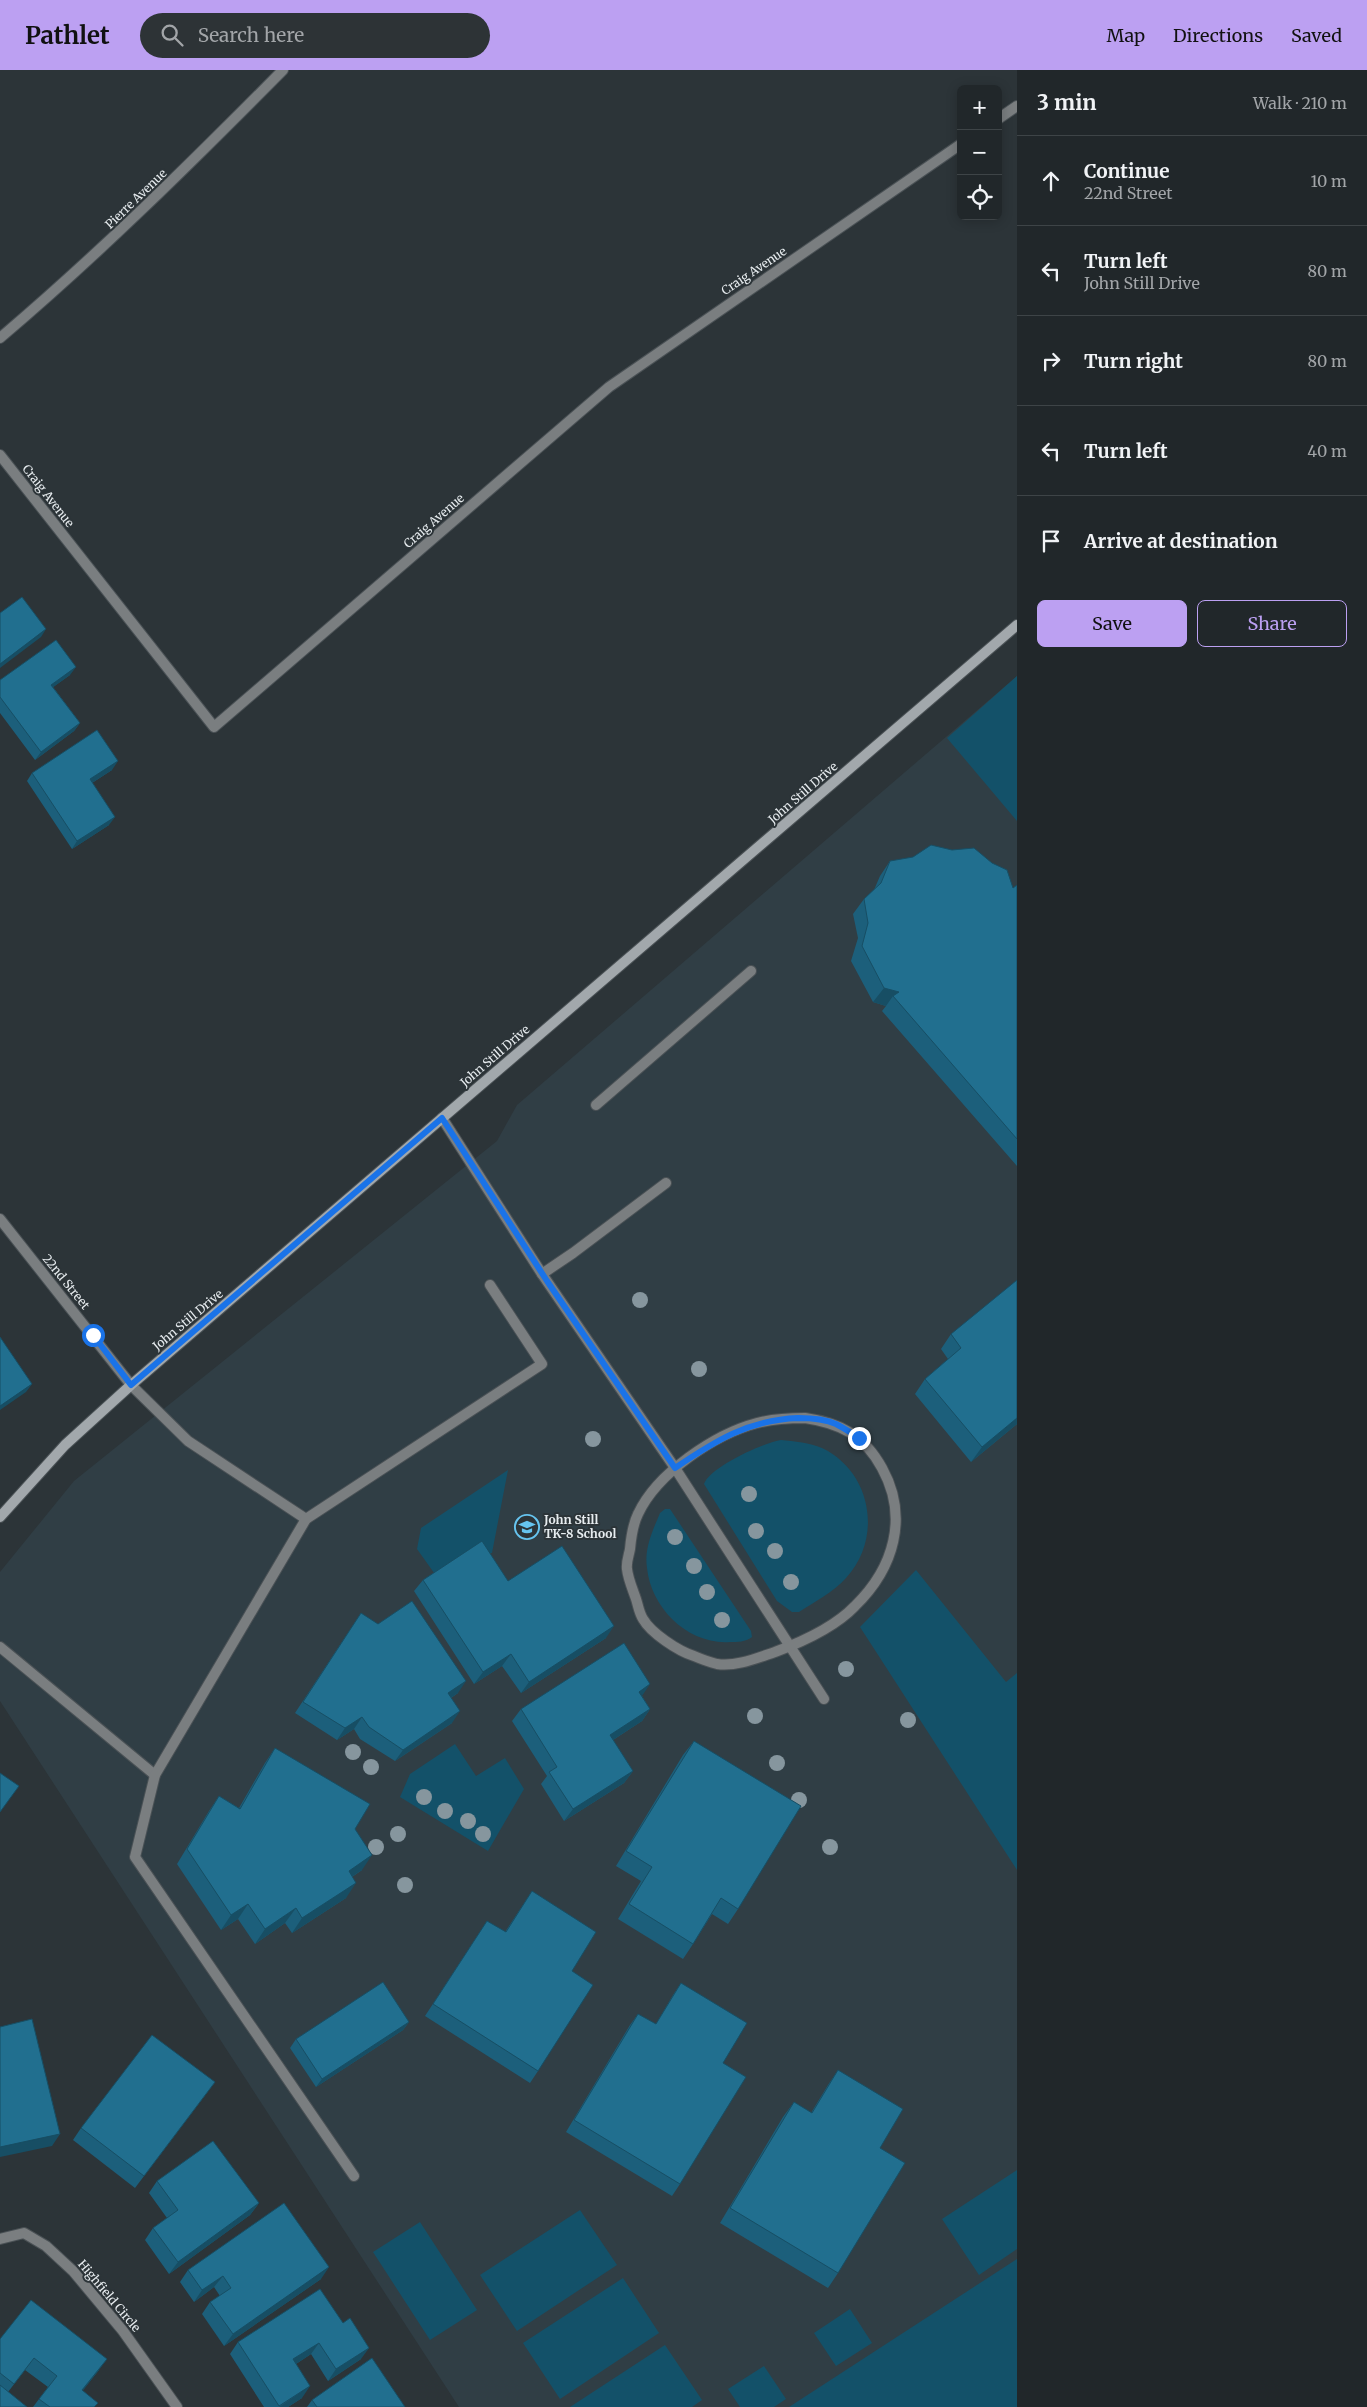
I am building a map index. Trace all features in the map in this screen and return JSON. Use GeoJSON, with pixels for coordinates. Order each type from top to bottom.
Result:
{"type":"FeatureCollection","features":[{"type":"Feature","properties":{"kind":"street","name":"Pierre Avenue"},"geometry":{"type":"LineString","coordinates":[[0,338],[60,287],[159,196],[283,70]]}},
{"type":"Feature","properties":{"kind":"street"},"geometry":{"type":"LineString","coordinates":[[1002,116],[1017,106]]}},
{"type":"Feature","properties":{"kind":"street","name":"Craig Avenue"},"geometry":{"type":"LineString","coordinates":[[0,455],[214,727],[609,387],[957,147]]}},
{"type":"Feature","properties":{"kind":"street","name":"John Still Drive"},"geometry":{"type":"LineString","coordinates":[[0,1517],[65,1445],[131,1385],[1017,625]]}},
{"type":"Feature","properties":{"kind":"street"},"geometry":{"type":"LineString","coordinates":[[596,1105],[751,971]]}},
{"type":"Feature","properties":{"kind":"street"},"geometry":{"type":"LineString","coordinates":[[442,1118],[542,1274],[675,1468],[824,1699]]}},
{"type":"Feature","properties":{"kind":"street"},"geometry":{"type":"LineString","coordinates":[[542,1274],[573,1253],[666,1182]]}},
{"type":"Feature","properties":{"kind":"street","name":"22nd Street"},"geometry":{"type":"LineString","coordinates":[[0,1219],[131,1385],[188,1441],[306,1519]]}},
{"type":"Feature","properties":{"kind":"street"},"geometry":{"type":"LineString","coordinates":[[354,2176],[135,1857],[155,1775],[306,1519],[542,1364],[490,1285]]}},
{"type":"Feature","properties":{"kind":"street"},"geometry":{"type":"LineString","coordinates":[[805,1418],[834,1423],[859,1438],[876,1456],[887,1476],[897,1510],[897,1526],[887,1560],[874,1584],[854,1607],[824,1628],[791,1646],[748,1662],[718,1664],[685,1654],[662,1638],[643,1619],[627,1568],[630,1541],[638,1514],[654,1490],[675,1468],[716,1440],[756,1423],[805,1418]]}},
{"type":"Feature","properties":{"kind":"street"},"geometry":{"type":"LineString","coordinates":[[0,1647],[155,1775]]}},
{"type":"Feature","properties":{"kind":"street","name":"Highfield Circle"},"geometry":{"type":"LineString","coordinates":[[0,2239],[24,2233],[46,2246],[73,2271],[123,2331],[177,2407]]}},
{"type":"Feature","properties":{"kind":"shaded area","name":"John Still TK-8 School"},"geometry":{"type":"Polygon","coordinates":[[[1017,676],[1017,2407],[459,2407],[0,1701],[0,1572],[74,1481],[497,1141],[517,1105],[1017,676]]]}},
{"type":"Feature","properties":{"kind":"shaded area"},"geometry":{"type":"Polygon","coordinates":[[[1017,676],[1017,821],[947,738],[1017,676]]]}},
{"type":"Feature","properties":{"kind":"shaded area"},"geometry":{"type":"Polygon","coordinates":[[[781,1440],[817,1446],[839,1459],[852,1473],[861,1489],[867,1507],[868,1526],[865,1544],[858,1562],[836,1588],[799,1612],[792,1612],[777,1601],[704,1484],[708,1477],[726,1463],[750,1451],[781,1440]]]}},
{"type":"Feature","properties":{"kind":"shaded area"},"geometry":{"type":"Polygon","coordinates":[[[508,1470],[492,1553],[473,1553],[437,1577],[417,1549],[421,1528],[508,1470]]]}},
{"type":"Feature","properties":{"kind":"shaded area"},"geometry":{"type":"Polygon","coordinates":[[[665,1509],[670,1509],[751,1631],[752,1637],[744,1641],[733,1642],[715,1641],[700,1637],[674,1621],[664,1610],[650,1583],[646,1561],[652,1533],[660,1513],[665,1509]]]}},
{"type":"Feature","properties":{"kind":"shaded area"},"geometry":{"type":"Polygon","coordinates":[[[916,1570],[1006,1682],[1017,1673],[1017,1870],[860,1627],[916,1570]]]}},
{"type":"Feature","properties":{"kind":"shaded area"},"geometry":{"type":"Polygon","coordinates":[[[455,1744],[476,1776],[505,1758],[524,1789],[488,1851],[400,1797],[410,1774],[455,1744]]]}},
{"type":"Feature","properties":{"kind":"shaded area"},"geometry":{"type":"Polygon","coordinates":[[[1017,2170],[1017,2249],[979,2275],[942,2219],[1017,2170]]]}},
{"type":"Feature","properties":{"kind":"shaded area"},"geometry":{"type":"Polygon","coordinates":[[[580,2210],[617,2265],[517,2331],[480,2275],[580,2210]]]}},
{"type":"Feature","properties":{"kind":"shaded area"},"geometry":{"type":"Polygon","coordinates":[[[420,2222],[477,2310],[430,2340],[373,2252],[420,2222]]]}},
{"type":"Feature","properties":{"kind":"shaded area"},"geometry":{"type":"Polygon","coordinates":[[[1017,2259],[1017,2407],[789,2407],[1017,2259]]]}},
{"type":"Feature","properties":{"kind":"shaded area"},"geometry":{"type":"Polygon","coordinates":[[[623,2278],[659,2333],[560,2399],[523,2343],[623,2278]]]}},
{"type":"Feature","properties":{"kind":"shaded area"},"geometry":{"type":"Polygon","coordinates":[[[850,2309],[872,2343],[836,2366],[814,2333],[850,2309]]]}},
{"type":"Feature","properties":{"kind":"shaded area"},"geometry":{"type":"Polygon","coordinates":[[[665,2345],[702,2400],[692,2407],[570,2407],[665,2345]]]}},
{"type":"Feature","properties":{"kind":"shaded area"},"geometry":{"type":"Polygon","coordinates":[[[764,2366],[786,2399],[774,2407],[740,2407],[728,2389],[764,2366]]]}},
{"type":"Feature","properties":{"kind":"building"},"geometry":{"type":"Polygon","coordinates":[[[22,597],[46,629],[0,664],[0,613],[22,597]]]}},
{"type":"Feature","properties":{"kind":"building"},"geometry":{"type":"Polygon","coordinates":[[[56,640],[76,667],[51,685],[80,723],[41,752],[0,697],[0,680],[56,640]]]}},
{"type":"Feature","properties":{"kind":"building"},"geometry":{"type":"Polygon","coordinates":[[[97,730],[118,761],[90,779],[115,817],[77,841],[32,773],[97,730]]]}},
{"type":"Feature","properties":{"kind":"building"},"geometry":{"type":"Polygon","coordinates":[[[931,845],[952,850],[974,848],[992,863],[1007,870],[1013,888],[1017,885],[1017,1139],[893,996],[899,992],[884,988],[862,946],[868,923],[864,899],[881,883],[890,861],[913,857],[931,845]]]}},
{"type":"Feature","properties":{"kind":"building"},"geometry":{"type":"Polygon","coordinates":[[[1017,1280],[1017,1418],[982,1447],[925,1379],[961,1348],[951,1334],[1017,1280]]]}},
{"type":"Feature","properties":{"kind":"building"},"geometry":{"type":"Polygon","coordinates":[[[0,1337],[32,1384],[0,1406],[0,1337]]]}},
{"type":"Feature","properties":{"kind":"building"},"geometry":{"type":"Polygon","coordinates":[[[482,1541],[508,1581],[562,1546],[614,1626],[529,1682],[511,1654],[483,1672],[423,1580],[482,1541]]]}},
{"type":"Feature","properties":{"kind":"building"},"geometry":{"type":"Polygon","coordinates":[[[412,1601],[466,1681],[448,1693],[460,1711],[403,1750],[369,1727],[362,1717],[345,1728],[303,1702],[361,1613],[378,1624],[412,1601]]]}},
{"type":"Feature","properties":{"kind":"building"},"geometry":{"type":"Polygon","coordinates":[[[624,1643],[650,1684],[639,1692],[650,1709],[610,1735],[633,1771],[573,1809],[549,1772],[557,1767],[521,1709],[624,1643]]]}},
{"type":"Feature","properties":{"kind":"building"},"geometry":{"type":"Polygon","coordinates":[[[694,1741],[801,1806],[738,1909],[721,1898],[693,1944],[629,1904],[652,1867],[626,1851],[694,1741]]]}},
{"type":"Feature","properties":{"kind":"building"},"geometry":{"type":"Polygon","coordinates":[[[275,1748],[370,1804],[355,1829],[372,1855],[349,1871],[356,1883],[302,1918],[296,1908],[265,1929],[248,1904],[231,1915],[187,1849],[219,1796],[240,1809],[275,1748]]]}},
{"type":"Feature","properties":{"kind":"building"},"geometry":{"type":"Polygon","coordinates":[[[0,1773],[19,1786],[0,1812],[0,1773]]]}},
{"type":"Feature","properties":{"kind":"building"},"geometry":{"type":"Polygon","coordinates":[[[532,1891],[596,1932],[572,1971],[593,1985],[538,2071],[433,2004],[487,1921],[506,1932],[532,1891]]]}},
{"type":"Feature","properties":{"kind":"building"},"geometry":{"type":"Polygon","coordinates":[[[383,1982],[409,2022],[322,2079],[296,2039],[383,1982]]]}},
{"type":"Feature","properties":{"kind":"building"},"geometry":{"type":"Polygon","coordinates":[[[681,1983],[747,2023],[723,2063],[746,2077],[680,2184],[574,2120],[638,2014],[656,2024],[681,1983]]]}},
{"type":"Feature","properties":{"kind":"building"},"geometry":{"type":"Polygon","coordinates":[[[32,2019],[60,2134],[0,2147],[0,2027],[32,2019]]]}},
{"type":"Feature","properties":{"kind":"building"},"geometry":{"type":"Polygon","coordinates":[[[152,2035],[215,2082],[144,2176],[81,2128],[152,2035]]]}},
{"type":"Feature","properties":{"kind":"building"},"geometry":{"type":"Polygon","coordinates":[[[838,2070],[903,2109],[880,2148],[905,2163],[838,2273],[730,2208],[794,2102],[812,2113],[838,2070]]]}},
{"type":"Feature","properties":{"kind":"building"},"geometry":{"type":"Polygon","coordinates":[[[213,2141],[259,2203],[178,2262],[153,2228],[178,2210],[157,2181],[213,2141]]]}},
{"type":"Feature","properties":{"kind":"building"},"geometry":{"type":"Polygon","coordinates":[[[284,2203],[329,2267],[233,2334],[210,2302],[231,2288],[223,2276],[202,2290],[188,2270],[284,2203]]]}},
{"type":"Feature","properties":{"kind":"building"},"geometry":{"type":"Polygon","coordinates":[[[320,2289],[343,2323],[350,2318],[369,2348],[336,2369],[319,2343],[293,2359],[310,2386],[279,2406],[238,2342],[320,2289]]]}},
{"type":"Feature","properties":{"kind":"building"},"geometry":{"type":"Polygon","coordinates":[[[31,2300],[107,2359],[82,2390],[98,2403],[94,2407],[50,2407],[39,2399],[57,2376],[34,2358],[14,2384],[0,2373],[0,2339],[31,2300]]]}},
{"type":"Feature","properties":{"kind":"building"},"geometry":{"type":"Polygon","coordinates":[[[372,2358],[405,2407],[317,2407],[312,2400],[372,2358]]]}},
{"type":"Feature","properties":{"kind":"building"},"geometry":{"type":"Polygon","coordinates":[[[0,2385],[27,2407],[0,2407],[0,2385]]]}},
{"type":"Feature","properties":{"kind":"place","name":"John Still TK-8 School"},"geometry":{"type":"Point","coordinates":[527,1527]}},
{"type":"Feature","properties":{"kind":"route"},"geometry":{"type":"LineString","coordinates":[[93,1335],[131,1385],[442,1118],[547,1281],[675,1468],[716,1440],[756,1423],[781,1419],[805,1418],[820,1420],[834,1423],[859,1438]]}}]}
